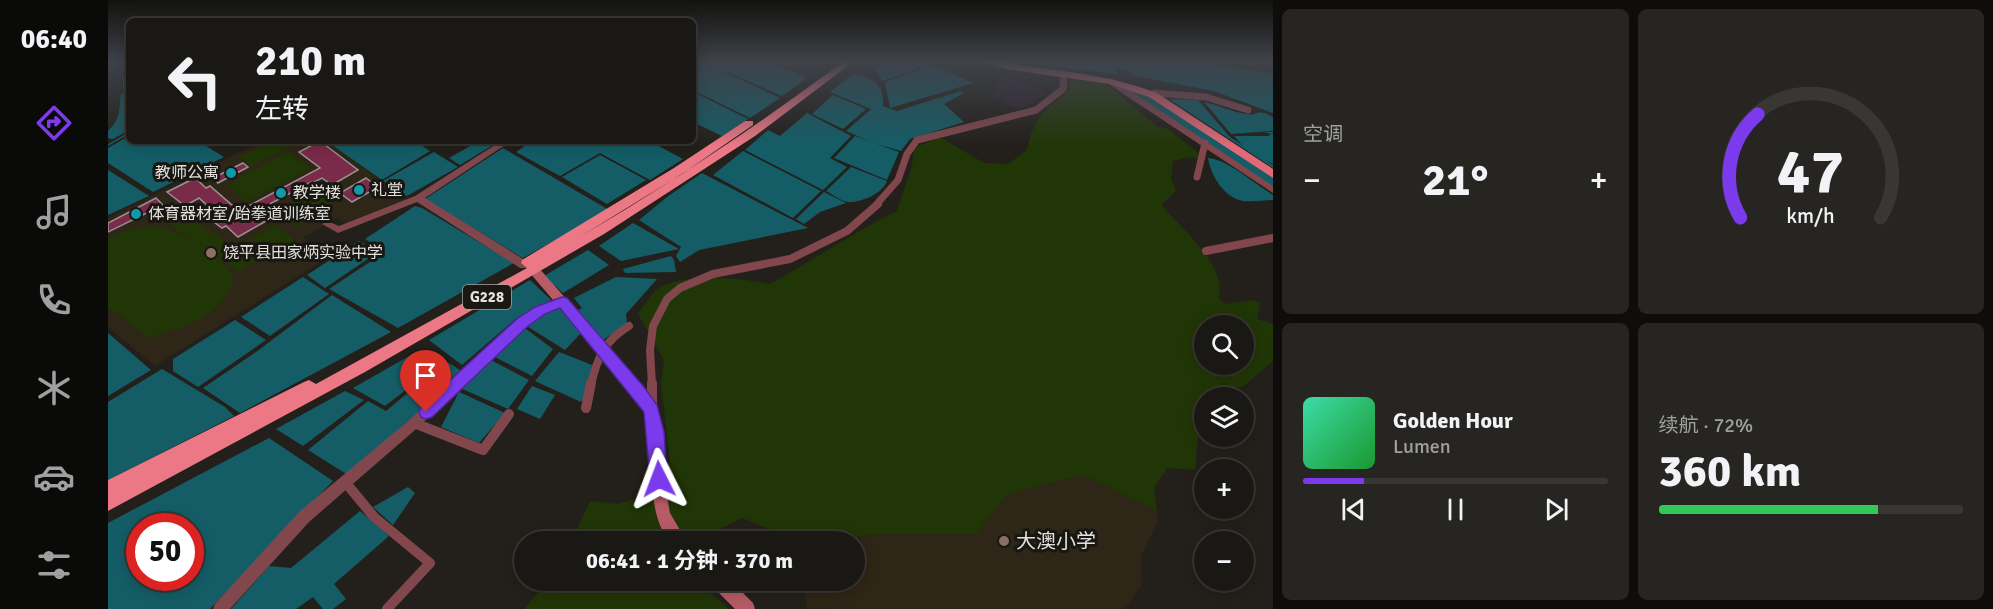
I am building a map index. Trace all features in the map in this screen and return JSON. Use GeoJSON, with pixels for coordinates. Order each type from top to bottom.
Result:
{"type":"FeatureCollection","features":[{"type":"Feature","properties":{"kind":"highway","name":"G228"},"geometry":{"type":"LineString","coordinates":[[550,256],[797,90]]}},
{"type":"Feature","properties":{"kind":"highway","name":"G228"},"geometry":{"type":"LineString","coordinates":[[108,503],[260,424],[685,179],[811,90]]}},
{"type":"Feature","properties":{"kind":"highway","name":"G228"},"geometry":{"type":"LineString","coordinates":[[108,489],[514,277]]}},
{"type":"Feature","properties":{"kind":"main road"},"geometry":{"type":"LineString","coordinates":[[1143,90],[1273,174]]}},
{"type":"Feature","properties":{"kind":"main road"},"geometry":{"type":"LineString","coordinates":[[529,268],[562,302],[652,410],[656,432],[660,502],[671,531]]}},
{"type":"Feature","properties":{"kind":"main road"},"geometry":{"type":"LineString","coordinates":[[729,591],[747,609]]}},
{"type":"Feature","properties":{"kind":"street"},"geometry":{"type":"LineString","coordinates":[[652,410],[650,350],[657,315],[670,295],[688,282],[706,275],[750,269],[788,260],[844,233],[861,221],[897,182],[909,146],[917,140],[1036,110],[1061,90]]}},
{"type":"Feature","properties":{"kind":"street"},"geometry":{"type":"LineString","coordinates":[[1124,90],[1273,190]]}},
{"type":"Feature","properties":{"kind":"street"},"geometry":{"type":"LineString","coordinates":[[1154,93],[1206,97],[1248,110]]}},
{"type":"Feature","properties":{"kind":"street"},"geometry":{"type":"LineString","coordinates":[[1197,177],[1205,143]]}},
{"type":"Feature","properties":{"kind":"street"},"geometry":{"type":"LineString","coordinates":[[327,224],[338,230],[418,198],[502,144]]}},
{"type":"Feature","properties":{"kind":"street"},"geometry":{"type":"LineString","coordinates":[[418,198],[529,268]]}},
{"type":"Feature","properties":{"kind":"street"},"geometry":{"type":"LineString","coordinates":[[1206,251],[1273,238]]}},
{"type":"Feature","properties":{"kind":"street"},"geometry":{"type":"LineString","coordinates":[[220,609],[304,517],[414,423],[523,322],[540,311],[562,302]]}},
{"type":"Feature","properties":{"kind":"street"},"geometry":{"type":"LineString","coordinates":[[586,408],[601,348],[617,332],[629,326]]}},
{"type":"Feature","properties":{"kind":"street"},"geometry":{"type":"LineString","coordinates":[[414,423],[483,450],[508,414]]}},
{"type":"Feature","properties":{"kind":"street"},"geometry":{"type":"LineString","coordinates":[[346,483],[366,509],[395,536],[430,563],[387,609]]}},
{"type":"Feature","properties":{"kind":"shaded area"},"geometry":{"type":"Polygon","coordinates":[[[998,90],[1042,90],[1048,93],[1023,107],[1015,108],[991,97],[998,90]]]}},
{"type":"Feature","properties":{"kind":"shaded area","name":"饶平县田家炳实验中学"},"geometry":{"type":"Polygon","coordinates":[[[256,144],[330,144],[407,199],[345,224],[337,218],[304,237],[319,263],[155,366],[108,327],[108,218],[256,144]]]}},
{"type":"Feature","properties":{"kind":"shaded area","name":"大澳小学"},"geometry":{"type":"Polygon","coordinates":[[[1082,475],[1157,511],[1158,521],[1141,556],[1142,584],[1125,609],[807,609],[804,591],[865,591],[865,536],[880,534],[975,534],[1007,495],[1082,475]]]}},
{"type":"Feature","properties":{"kind":"green space"},"geometry":{"type":"Polygon","coordinates":[[[1069,90],[1114,90],[1158,127],[1167,128],[1207,160],[1189,157],[1173,161],[1171,179],[1176,191],[1161,205],[1210,261],[1219,286],[1218,298],[1225,304],[1254,300],[1260,303],[1257,319],[1273,324],[1273,361],[1243,387],[1194,387],[1194,447],[1197,447],[1194,470],[1167,468],[1154,488],[1157,511],[1082,475],[1007,495],[976,534],[865,536],[865,531],[775,531],[742,518],[717,531],[576,531],[590,501],[618,504],[648,495],[670,463],[661,383],[664,360],[638,314],[656,290],[670,283],[698,278],[729,278],[770,284],[897,211],[912,166],[914,148],[940,137],[984,163],[1008,164],[1027,150],[1033,130],[1041,116],[1069,90]]]}},
{"type":"Feature","properties":{"kind":"green space"},"geometry":{"type":"Polygon","coordinates":[[[264,144],[293,145],[251,166],[239,157],[264,144]]]}},
{"type":"Feature","properties":{"kind":"green space"},"geometry":{"type":"Polygon","coordinates":[[[286,152],[309,167],[308,170],[249,201],[245,201],[228,185],[286,152]]]}},
{"type":"Feature","properties":{"kind":"green space"},"geometry":{"type":"Polygon","coordinates":[[[316,190],[332,203],[326,213],[316,220],[293,225],[277,212],[316,190]]]}},
{"type":"Feature","properties":{"kind":"green space"},"geometry":{"type":"Polygon","coordinates":[[[169,204],[255,261],[239,272],[153,214],[169,204]]]}},
{"type":"Feature","properties":{"kind":"green space"},"geometry":{"type":"Polygon","coordinates":[[[275,225],[296,241],[264,256],[243,243],[275,225]]]}},
{"type":"Feature","properties":{"kind":"green space"},"geometry":{"type":"Polygon","coordinates":[[[154,226],[187,238],[212,254],[230,272],[233,280],[225,298],[211,312],[185,326],[150,339],[108,307],[108,239],[131,229],[154,226]]]}},
{"type":"Feature","properties":{"kind":"green space"},"geometry":{"type":"Polygon","coordinates":[[[540,591],[708,591],[729,609],[524,609],[540,591]]]}},
{"type":"Feature","properties":{"kind":"water"},"geometry":{"type":"Polygon","coordinates":[[[696,90],[764,90],[780,98],[750,118],[696,90]]]}},
{"type":"Feature","properties":{"kind":"water"},"geometry":{"type":"Polygon","coordinates":[[[769,90],[790,90],[782,96],[769,90]]]}},
{"type":"Feature","properties":{"kind":"water"},"geometry":{"type":"Polygon","coordinates":[[[881,90],[883,106],[897,111],[961,91],[964,93],[944,104],[964,122],[910,139],[901,151],[873,143],[846,131],[871,109],[830,92],[881,90]]]}},
{"type":"Feature","properties":{"kind":"water"},"geometry":{"type":"Polygon","coordinates":[[[887,90],[948,90],[890,108],[887,90]]]}},
{"type":"Feature","properties":{"kind":"water"},"geometry":{"type":"Polygon","coordinates":[[[1130,90],[1146,95],[1273,177],[1273,187],[1130,90]]]}},
{"type":"Feature","properties":{"kind":"water"},"geometry":{"type":"Polygon","coordinates":[[[1211,90],[1273,90],[1273,113],[1211,90]]]}},
{"type":"Feature","properties":{"kind":"water"},"geometry":{"type":"Polygon","coordinates":[[[121,93],[126,95],[126,132],[113,139],[108,138],[108,131],[119,113],[121,93]]]}},
{"type":"Feature","properties":{"kind":"water"},"geometry":{"type":"Polygon","coordinates":[[[696,93],[748,119],[722,136],[696,123],[696,93]]]}},
{"type":"Feature","properties":{"kind":"water"},"geometry":{"type":"Polygon","coordinates":[[[833,95],[866,109],[843,129],[812,114],[833,95]]]}},
{"type":"Feature","properties":{"kind":"water"},"geometry":{"type":"Polygon","coordinates":[[[1169,99],[1198,100],[1230,137],[1242,145],[1234,136],[1268,136],[1271,134],[1265,132],[1273,132],[1273,164],[1265,159],[1273,165],[1273,168],[1169,99]]]}},
{"type":"Feature","properties":{"kind":"water"},"geometry":{"type":"Polygon","coordinates":[[[1204,102],[1241,113],[1268,114],[1273,117],[1273,131],[1231,134],[1204,102]]]}},
{"type":"Feature","properties":{"kind":"water"},"geometry":{"type":"Polygon","coordinates":[[[807,113],[851,136],[830,158],[847,167],[823,190],[745,150],[768,130],[780,136],[807,113]]]}},
{"type":"Feature","properties":{"kind":"water"},"geometry":{"type":"Polygon","coordinates":[[[855,136],[899,152],[887,180],[834,158],[855,136]]]}},
{"type":"Feature","properties":{"kind":"water"},"geometry":{"type":"Polygon","coordinates":[[[126,138],[126,144],[203,144],[224,157],[153,192],[108,163],[108,148],[126,138]]]}},
{"type":"Feature","properties":{"kind":"water"},"geometry":{"type":"Polygon","coordinates":[[[330,144],[420,144],[430,151],[382,180],[330,144]]]}},
{"type":"Feature","properties":{"kind":"water"},"geometry":{"type":"Polygon","coordinates":[[[474,144],[495,144],[460,165],[449,158],[474,144]]]}},
{"type":"Feature","properties":{"kind":"water"},"geometry":{"type":"Polygon","coordinates":[[[528,144],[655,144],[683,159],[650,180],[600,153],[560,176],[516,152],[528,144]]]}},
{"type":"Feature","properties":{"kind":"water"},"geometry":{"type":"Polygon","coordinates":[[[503,148],[609,210],[523,258],[425,199],[503,148]]]}},
{"type":"Feature","properties":{"kind":"water"},"geometry":{"type":"Polygon","coordinates":[[[743,151],[821,191],[793,218],[713,175],[743,151]]]}},
{"type":"Feature","properties":{"kind":"water"},"geometry":{"type":"Polygon","coordinates":[[[434,152],[458,167],[407,196],[383,181],[434,152]]]}},
{"type":"Feature","properties":{"kind":"water"},"geometry":{"type":"Polygon","coordinates":[[[600,155],[646,180],[607,204],[562,177],[600,155]]]}},
{"type":"Feature","properties":{"kind":"water"},"geometry":{"type":"Polygon","coordinates":[[[1208,158],[1216,159],[1241,173],[1273,195],[1273,200],[1243,201],[1236,199],[1219,184],[1208,158]]]}},
{"type":"Feature","properties":{"kind":"water"},"geometry":{"type":"Polygon","coordinates":[[[851,167],[887,181],[881,190],[854,202],[843,201],[826,191],[851,167]]]}},
{"type":"Feature","properties":{"kind":"water"},"geometry":{"type":"Polygon","coordinates":[[[108,170],[149,196],[108,215],[108,170]]]}},
{"type":"Feature","properties":{"kind":"water"},"geometry":{"type":"Polygon","coordinates":[[[702,173],[808,228],[699,250],[680,262],[676,256],[681,247],[639,220],[702,173]]]}},
{"type":"Feature","properties":{"kind":"water"},"geometry":{"type":"Polygon","coordinates":[[[824,192],[846,203],[820,212],[804,224],[796,219],[824,192]]]}},
{"type":"Feature","properties":{"kind":"water"},"geometry":{"type":"Polygon","coordinates":[[[415,206],[514,263],[398,328],[329,289],[385,252],[365,239],[415,206]]]}},
{"type":"Feature","properties":{"kind":"water"},"geometry":{"type":"Polygon","coordinates":[[[633,223],[679,249],[621,261],[599,246],[633,223]]]}},
{"type":"Feature","properties":{"kind":"water"},"geometry":{"type":"Polygon","coordinates":[[[359,241],[378,252],[325,288],[307,275],[359,241]]]}},
{"type":"Feature","properties":{"kind":"water"},"geometry":{"type":"Polygon","coordinates":[[[588,250],[609,265],[563,293],[544,276],[588,250]]]}},
{"type":"Feature","properties":{"kind":"water"},"geometry":{"type":"Polygon","coordinates":[[[671,256],[676,272],[625,273],[623,269],[671,256]]]}},
{"type":"Feature","properties":{"kind":"water"},"geometry":{"type":"Polygon","coordinates":[[[303,277],[329,294],[270,336],[241,317],[303,277]]]}},
{"type":"Feature","properties":{"kind":"water"},"geometry":{"type":"Polygon","coordinates":[[[616,277],[657,279],[626,314],[627,323],[602,341],[577,311],[582,308],[574,298],[616,277]]]}},
{"type":"Feature","properties":{"kind":"water"},"geometry":{"type":"Polygon","coordinates":[[[530,280],[551,300],[518,317],[462,365],[429,340],[530,280]]]}},
{"type":"Feature","properties":{"kind":"water"},"geometry":{"type":"Polygon","coordinates":[[[332,295],[391,332],[240,413],[203,388],[256,352],[332,295]]]}},
{"type":"Feature","properties":{"kind":"water"},"geometry":{"type":"Polygon","coordinates":[[[559,308],[582,332],[565,350],[525,325],[543,312],[559,308]]]}},
{"type":"Feature","properties":{"kind":"water"},"geometry":{"type":"Polygon","coordinates":[[[235,320],[266,340],[198,387],[173,371],[173,359],[235,320]]]}},
{"type":"Feature","properties":{"kind":"water"},"geometry":{"type":"Polygon","coordinates":[[[522,326],[553,349],[532,376],[491,355],[522,326]]]}},
{"type":"Feature","properties":{"kind":"water"},"geometry":{"type":"Polygon","coordinates":[[[108,333],[151,370],[108,396],[108,333]]]}},
{"type":"Feature","properties":{"kind":"water"},"geometry":{"type":"Polygon","coordinates":[[[418,351],[442,362],[385,406],[353,388],[418,351]]]}},
{"type":"Feature","properties":{"kind":"water"},"geometry":{"type":"Polygon","coordinates":[[[559,352],[592,365],[588,392],[581,402],[535,381],[559,352]]]}},
{"type":"Feature","properties":{"kind":"water"},"geometry":{"type":"Polygon","coordinates":[[[487,358],[529,380],[508,409],[460,388],[487,358]]]}},
{"type":"Feature","properties":{"kind":"water"},"geometry":{"type":"Polygon","coordinates":[[[446,361],[463,372],[348,475],[308,450],[368,401],[386,411],[446,361]]]}},
{"type":"Feature","properties":{"kind":"water"},"geometry":{"type":"Polygon","coordinates":[[[162,369],[225,407],[234,416],[108,480],[108,402],[162,369]]]}},
{"type":"Feature","properties":{"kind":"water"},"geometry":{"type":"Polygon","coordinates":[[[532,386],[555,395],[540,419],[517,409],[532,386]]]}},
{"type":"Feature","properties":{"kind":"water"},"geometry":{"type":"Polygon","coordinates":[[[345,391],[364,400],[303,446],[276,429],[345,391]]]}},
{"type":"Feature","properties":{"kind":"water"},"geometry":{"type":"Polygon","coordinates":[[[459,392],[505,413],[479,443],[441,427],[459,392]]]}},
{"type":"Feature","properties":{"kind":"water"},"geometry":{"type":"Polygon","coordinates":[[[269,438],[333,481],[210,609],[108,609],[108,523],[126,513],[126,591],[204,591],[204,513],[127,513],[269,438]]]}},
{"type":"Feature","properties":{"kind":"water"},"geometry":{"type":"Polygon","coordinates":[[[408,487],[415,493],[393,525],[373,507],[408,487]]]}},
{"type":"Feature","properties":{"kind":"water"},"geometry":{"type":"Polygon","coordinates":[[[360,511],[389,536],[334,584],[346,599],[333,609],[323,609],[313,597],[296,609],[231,609],[269,566],[291,568],[360,511]]]}},
{"type":"Feature","properties":{"kind":"building"},"geometry":{"type":"Polygon","coordinates":[[[314,144],[324,144],[358,170],[332,185],[322,178],[311,182],[268,205],[257,213],[266,221],[238,237],[226,226],[222,228],[206,216],[213,211],[199,198],[185,206],[167,192],[195,178],[206,188],[210,186],[239,211],[320,168],[299,152],[314,144]]]}},
{"type":"Feature","properties":{"kind":"building","name":"教师公寓"},"geometry":{"type":"Polygon","coordinates":[[[243,163],[248,167],[218,183],[213,178],[243,163]]]}},
{"type":"Feature","properties":{"kind":"building","name":"礼堂"},"geometry":{"type":"Polygon","coordinates":[[[366,178],[378,187],[352,202],[340,193],[366,178]]]}},
{"type":"Feature","properties":{"kind":"building","name":"体育器材室/跆拳道训练室"},"geometry":{"type":"Polygon","coordinates":[[[156,198],[163,205],[108,232],[108,223],[156,198]]]}},
{"type":"Feature","properties":{"kind":"waterway"},"geometry":{"type":"LineString","coordinates":[[108,145],[126,135]]}},
{"type":"Feature","properties":{"kind":"place","name":"教师公寓"},"geometry":{"type":"Point","coordinates":[231,173]}},
{"type":"Feature","properties":{"kind":"place","name":"礼堂"},"geometry":{"type":"Point","coordinates":[359,190]}},
{"type":"Feature","properties":{"kind":"place","name":"教学楼"},"geometry":{"type":"Point","coordinates":[281,193]}},
{"type":"Feature","properties":{"kind":"place","name":"体育器材室/跆拳道训练室"},"geometry":{"type":"Point","coordinates":[136,214]}},
{"type":"Feature","properties":{"kind":"place","name":"饶平县田家炳实验中学"},"geometry":{"type":"Point","coordinates":[211,253]}},
{"type":"Feature","properties":{"kind":"place","name":"大澳小学"},"geometry":{"type":"Point","coordinates":[1004,541]}},
{"type":"Feature","properties":{"kind":"route"},"geometry":{"type":"LineString","coordinates":[[426,412],[523,322],[540,311],[562,302],[652,410],[659,479]]}}]}
